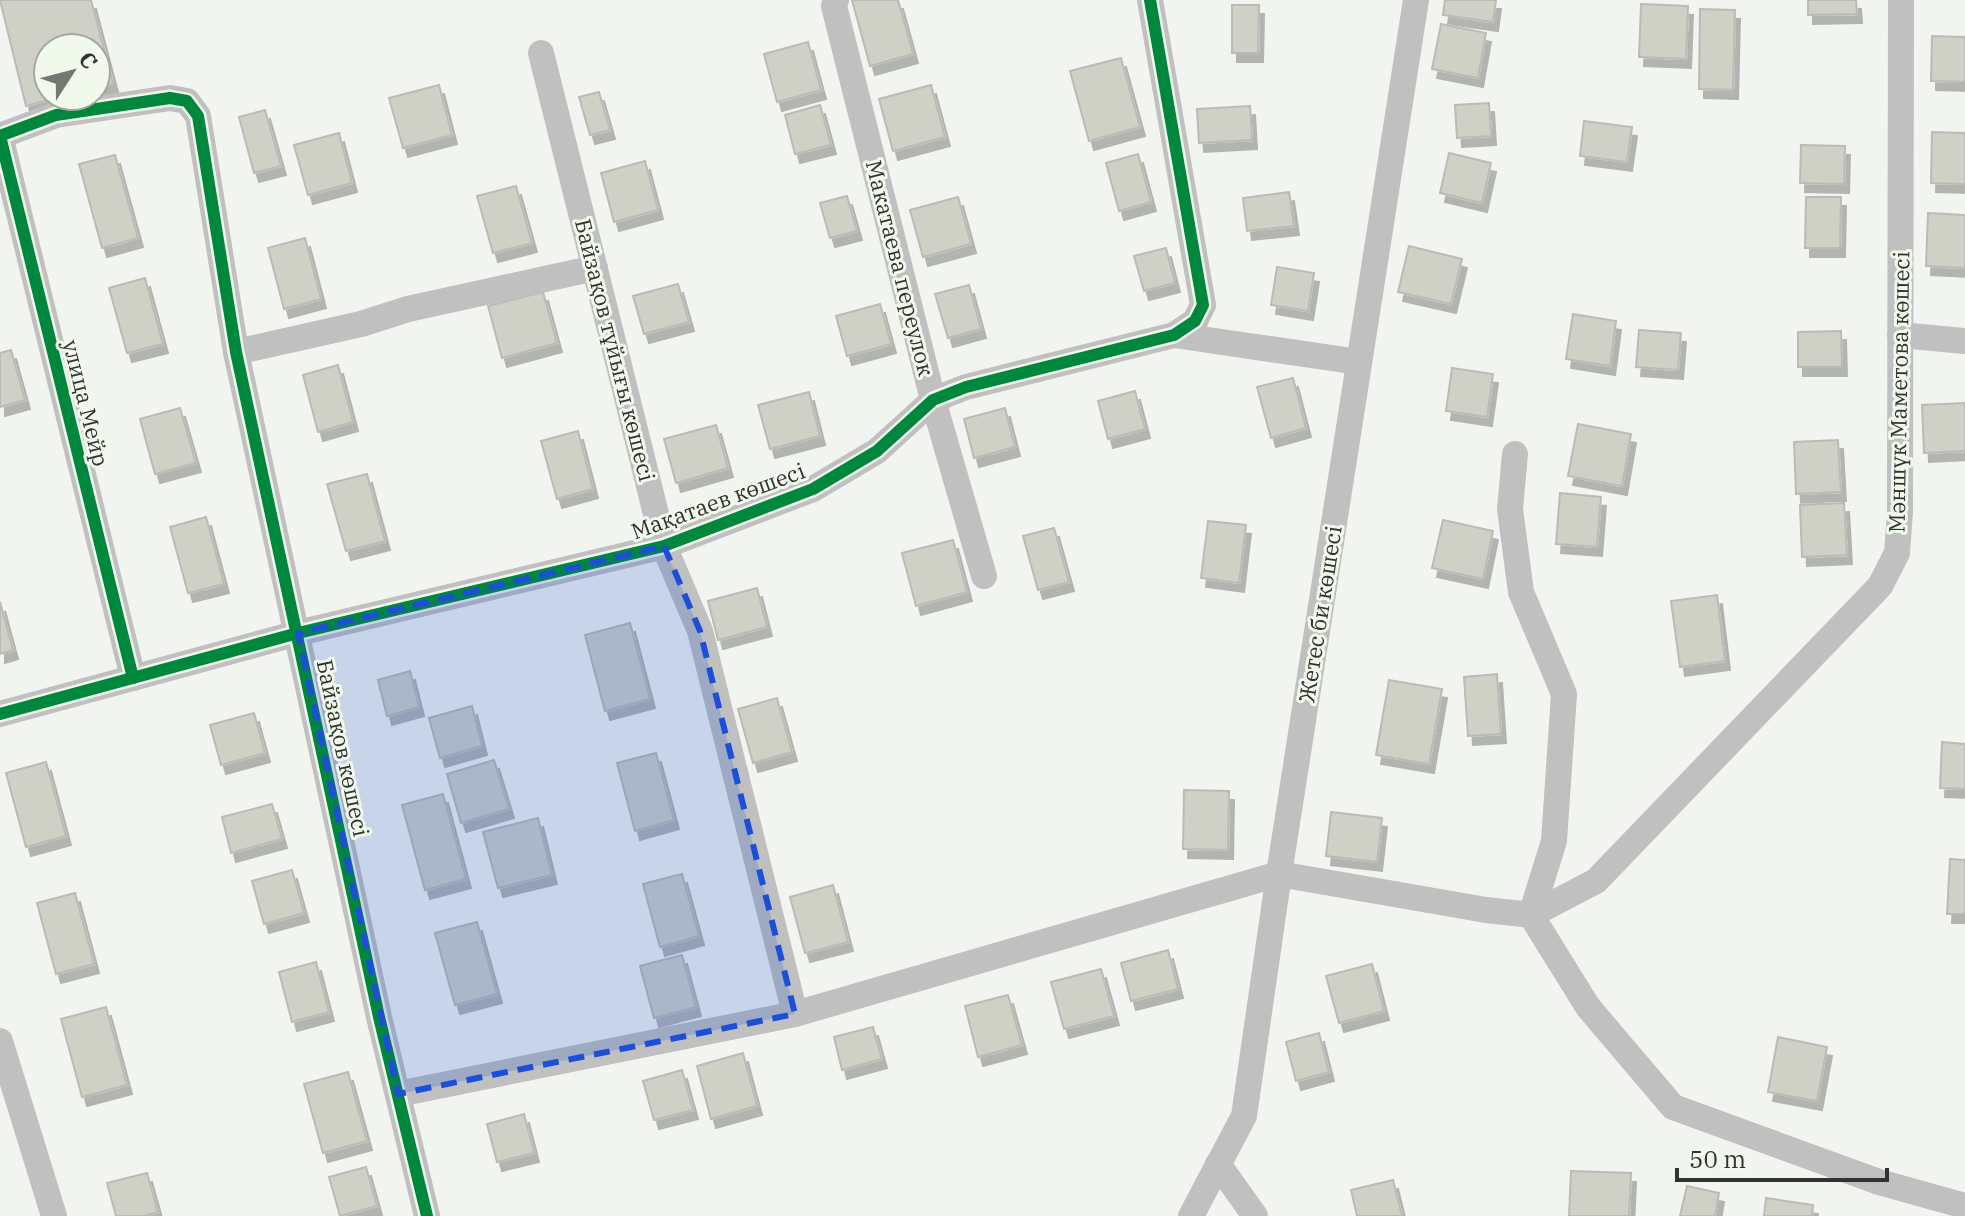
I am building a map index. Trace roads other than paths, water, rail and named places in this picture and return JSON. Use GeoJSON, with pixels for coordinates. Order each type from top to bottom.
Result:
{"type":"FeatureCollection","features":[{"type":"Feature","properties":{"kind":"street"},"geometry":{"type":"LineString","coordinates":[[1150,0],[1203,305],[1195,321],[1174,335]]}},
{"type":"Feature","properties":{"kind":"street","name":"Жетес би көшесі"},"geometry":{"type":"LineString","coordinates":[[1191,1216],[1244,1116],[1416,0]]}},
{"type":"Feature","properties":{"kind":"street","name":"Мәншүк Маметова көшесі"},"geometry":{"type":"LineString","coordinates":[[1531,915],[1596,881],[1880,586],[1897,553],[1901,0]]}},
{"type":"Feature","properties":{"kind":"street","name":"Макатаева переулок"},"geometry":{"type":"LineString","coordinates":[[835,3],[933,400],[984,576]]}},
{"type":"Feature","properties":{"kind":"street","name":"Байзақов тұйығы көшесі"},"geometry":{"type":"LineString","coordinates":[[541,53],[664,546],[700,631],[795,1014]]}},
{"type":"Feature","properties":{"kind":"street","name":"Байзақов көшесі"},"geometry":{"type":"LineString","coordinates":[[0,136],[56,115],[170,98],[187,101],[198,116],[236,352],[379,1017],[427,1216]]}},
{"type":"Feature","properties":{"kind":"street","name":"улица Мейр"},"geometry":{"type":"LineString","coordinates":[[0,136],[133,678]]}},
{"type":"Feature","properties":{"kind":"street"},"geometry":{"type":"LineString","coordinates":[[236,352],[361,324],[408,309],[595,268]]}},
{"type":"Feature","properties":{"kind":"street"},"geometry":{"type":"LineString","coordinates":[[1174,335],[1359,362]]}},
{"type":"Feature","properties":{"kind":"street","name":"Мақатаев көшесі"},"geometry":{"type":"LineString","coordinates":[[0,714],[298,633],[664,546],[813,489],[877,451],[933,400],[966,387],[1174,335]]}},
{"type":"Feature","properties":{"kind":"street"},"geometry":{"type":"LineString","coordinates":[[1900,335],[1965,341]]}},
{"type":"Feature","properties":{"kind":"street"},"geometry":{"type":"LineString","coordinates":[[1515,454],[1510,509],[1521,592],[1564,694],[1554,841],[1531,915],[1588,1007],[1673,1107],[1879,1182],[1965,1206]]}},
{"type":"Feature","properties":{"kind":"street"},"geometry":{"type":"LineString","coordinates":[[398,1094],[795,1014],[1279,874],[1531,915]]}},
{"type":"Feature","properties":{"kind":"street"},"geometry":{"type":"LineString","coordinates":[[0,1041],[54,1216]]}},
{"type":"Feature","properties":{"kind":"street"},"geometry":{"type":"LineString","coordinates":[[1218,1164],[1255,1216]]}}]}
